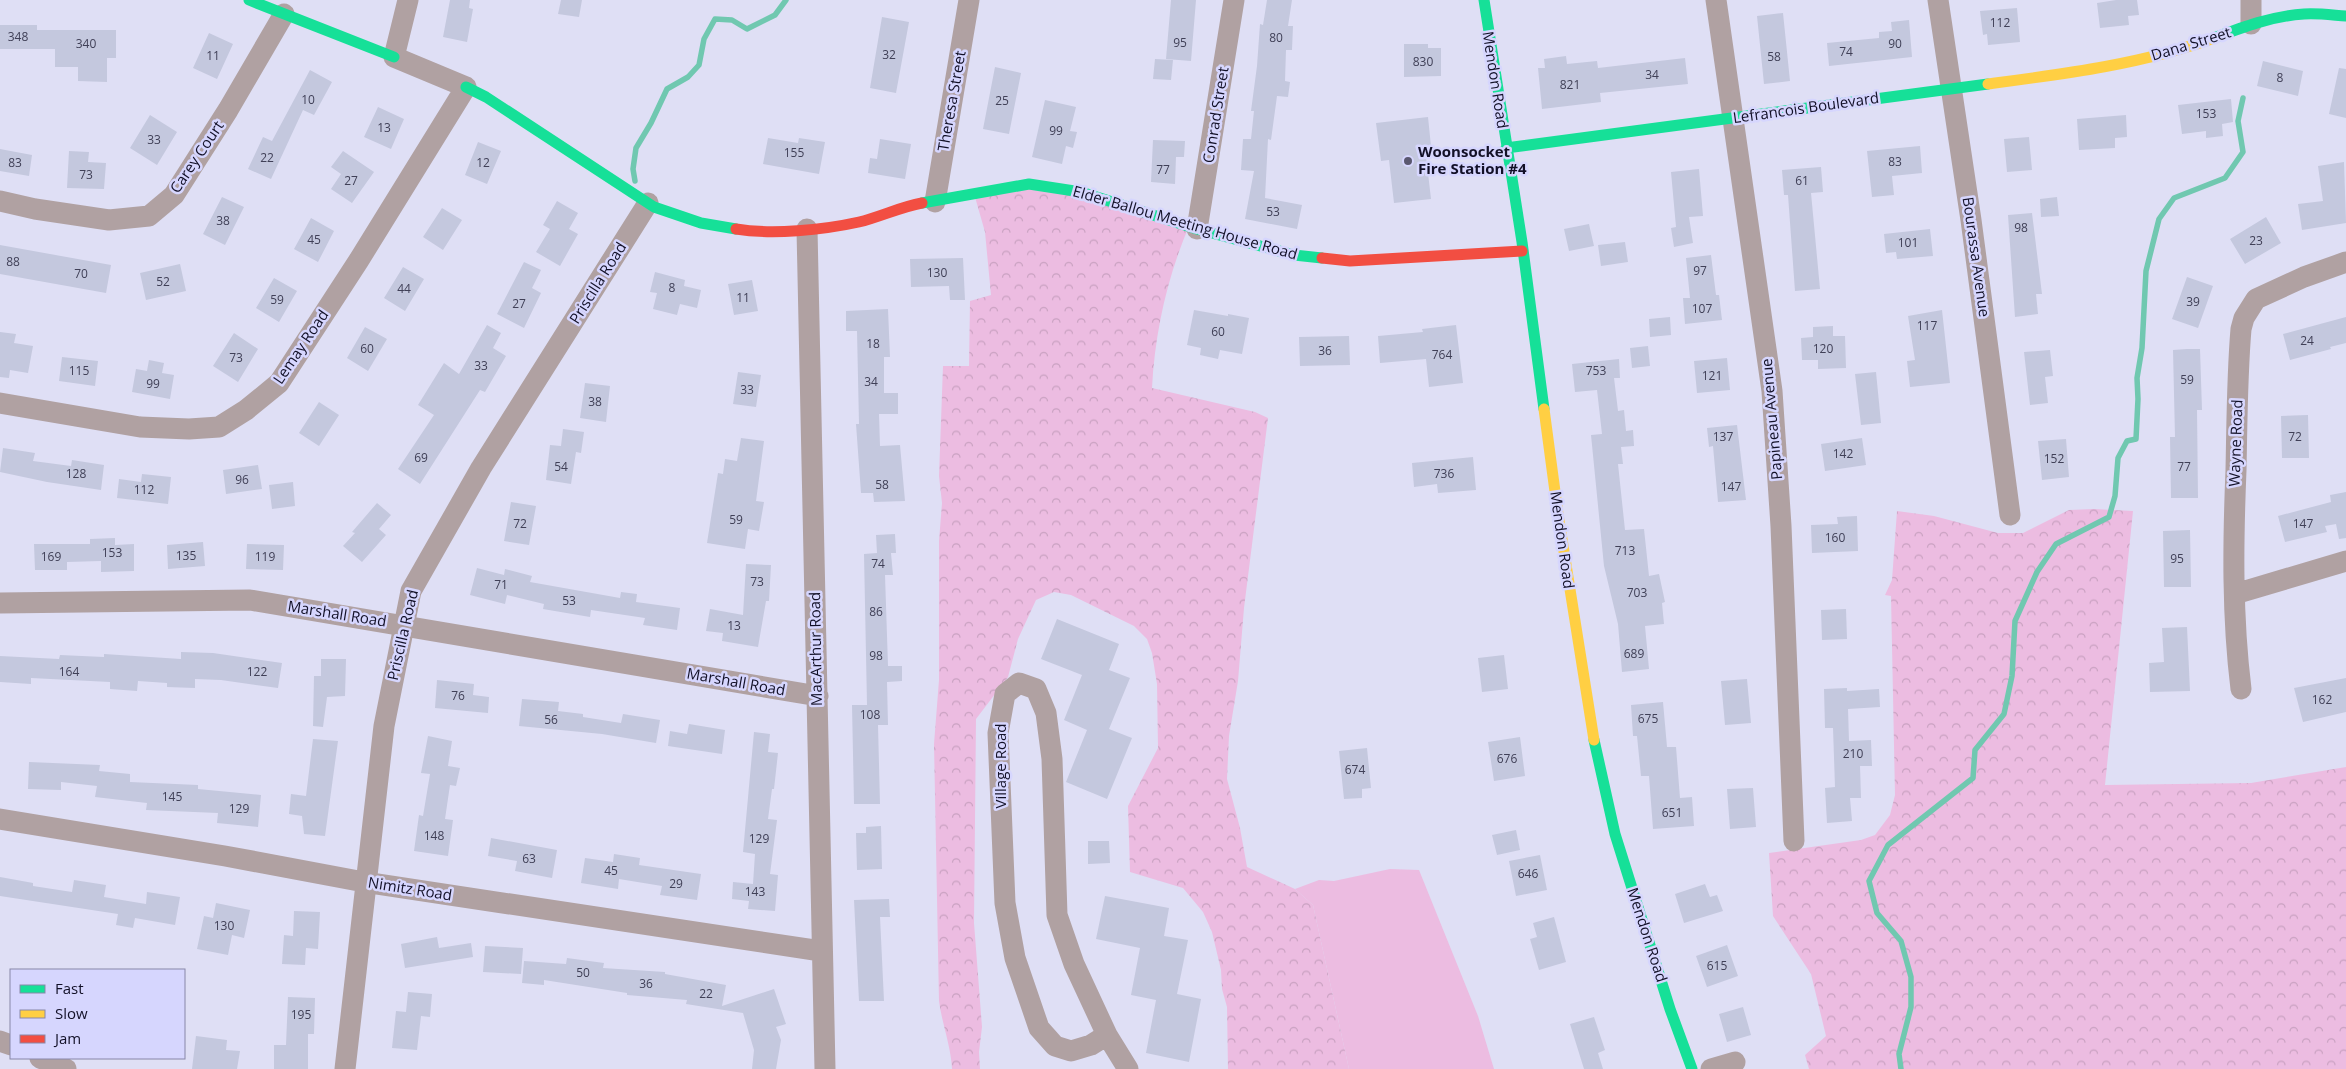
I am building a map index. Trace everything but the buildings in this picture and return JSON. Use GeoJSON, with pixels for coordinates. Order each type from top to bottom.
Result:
{"type":"FeatureCollection","features":[{"type":"Feature","properties":{"kind":"street","name":"Elder Ballou Meeting House Road"},"geometry":{"type":"LineString","coordinates":[[249,0],[466,87],[486,97],[648,203],[701,223],[749,231],[806,229],[859,222],[918,204],[1030,184],[1081,192],[1152,212],[1197,229],[1294,256],[1350,261],[1522,251]]}},
{"type":"Feature","properties":{"kind":"street"},"geometry":{"type":"LineString","coordinates":[[394,58],[408,0]]}},
{"type":"Feature","properties":{"kind":"street","name":"Theresa Street"},"geometry":{"type":"LineString","coordinates":[[935,202],[969,0]]}},
{"type":"Feature","properties":{"kind":"street","name":"Conrad Street"},"geometry":{"type":"LineString","coordinates":[[1197,229],[1234,0]]}},
{"type":"Feature","properties":{"kind":"street","name":"Mendon Road"},"geometry":{"type":"LineString","coordinates":[[1484,0],[1522,251],[1558,514],[1596,751],[1615,834],[1670,1008],[1692,1069]]}},
{"type":"Feature","properties":{"kind":"street","name":"Papineau Avenue"},"geometry":{"type":"LineString","coordinates":[[1716,0],[1772,391],[1781,526],[1794,840]]}},
{"type":"Feature","properties":{"kind":"street","name":"Bourassa Avenue"},"geometry":{"type":"LineString","coordinates":[[1938,0],[2010,515]]}},
{"type":"Feature","properties":{"kind":"street","name":"Dana Street"},"geometry":{"type":"LineString","coordinates":[[2106,65],[2180,50],[2251,24],[2251,0]]}},
{"type":"Feature","properties":{"kind":"street","name":"Carey Court"},"geometry":{"type":"LineString","coordinates":[[0,201],[34,209],[109,220],[149,216],[174,195],[228,110],[284,14]]}},
{"type":"Feature","properties":{"kind":"street"},"geometry":{"type":"LineString","coordinates":[[2251,24],[2305,14],[2346,16]]}},
{"type":"Feature","properties":{"kind":"street","name":"Lefrancois Boulevard"},"geometry":{"type":"LineString","coordinates":[[1506,148],[1951,88],[2106,65]]}},
{"type":"Feature","properties":{"kind":"street","name":"Lemay Road"},"geometry":{"type":"LineString","coordinates":[[0,403],[140,427],[189,429],[219,426],[246,410],[279,383],[359,260],[466,87]]}},
{"type":"Feature","properties":{"kind":"street","name":"Priscilla Road"},"geometry":{"type":"LineString","coordinates":[[345,1069],[364,882],[384,726],[402,625],[411,591],[481,468],[648,203]]}},
{"type":"Feature","properties":{"kind":"street","name":"MacArthur Road"},"geometry":{"type":"LineString","coordinates":[[806,229],[825,1069]]}},
{"type":"Feature","properties":{"kind":"street","name":"Wayne Road"},"geometry":{"type":"LineString","coordinates":[[2242,689],[2235,628],[2233,508],[2239,355],[2244,318],[2256,299],[2270,291],[2346,262]]}},
{"type":"Feature","properties":{"kind":"street"},"geometry":{"type":"LineString","coordinates":[[2235,594],[2346,561]]}},
{"type":"Feature","properties":{"kind":"street","name":"Marshall Road"},"geometry":{"type":"LineString","coordinates":[[0,603],[250,600],[818,696]]}},
{"type":"Feature","properties":{"kind":"street","name":"Village Road"},"geometry":{"type":"LineString","coordinates":[[1107,1035],[1091,1045],[1071,1051],[1055,1046],[1039,1028],[1015,958],[1005,903],[998,733],[1005,694],[1019,683],[1036,689],[1046,713],[1052,759],[1057,915],[1074,964],[1107,1035],[1128,1069]]}},
{"type":"Feature","properties":{"kind":"street","name":"Nimitz Road"},"geometry":{"type":"LineString","coordinates":[[0,819],[225,856],[364,882],[822,951]]}},
{"type":"Feature","properties":{"kind":"street"},"geometry":{"type":"LineString","coordinates":[[42,1059],[66,1069]]}},
{"type":"Feature","properties":{"kind":"street"},"geometry":{"type":"LineString","coordinates":[[1710,1069],[1735,1062]]}},
{"type":"Feature","properties":{"kind":"green space"},"geometry":{"type":"Polygon","coordinates":[[[1038,187],[1189,226],[1174,265],[1163,306],[1156,346],[1152,388],[1255,412],[1268,418],[1244,608],[1238,681],[1229,736],[1227,779],[1240,828],[1247,867],[1295,889],[1313,905],[1349,1069],[1228,1069],[1227,1007],[1212,932],[1203,912],[1183,888],[1130,872],[1128,806],[1158,748],[1157,684],[1152,653],[1147,639],[1134,626],[1071,595],[1054,592],[1036,600],[1018,639],[1008,677],[976,719],[974,923],[982,1027],[979,1052],[980,1069],[952,1069],[939,1001],[934,744],[939,680],[939,541],[942,503],[939,476],[943,366],[969,366],[970,301],[991,295],[985,232],[975,197],[1038,187]]]}},
{"type":"Feature","properties":{"kind":"green space"},"geometry":{"type":"Polygon","coordinates":[[[2069,510],[2133,511],[2105,785],[2251,783],[2346,767],[2346,1069],[1809,1069],[1805,1055],[1826,1036],[1811,974],[1773,916],[1769,853],[1861,840],[1875,835],[1890,815],[1895,795],[1891,596],[1885,595],[1892,580],[1897,511],[1934,516],[1998,533],[2023,533],[2069,510]]]}},
{"type":"Feature","properties":{"kind":"green space"},"geometry":{"type":"Polygon","coordinates":[[[1390,869],[1419,870],[1478,1016],[1494,1069],[1349,1069],[1313,905],[1295,889],[1319,880],[1334,881],[1390,869]]]}},
{"type":"Feature","properties":{"kind":"waterway"},"geometry":{"type":"LineString","coordinates":[[635,181],[633,169],[636,148],[651,123],[667,89],[688,77],[699,65],[704,39],[715,19],[732,20],[747,29],[775,15],[786,0]]}},
{"type":"Feature","properties":{"kind":"waterway"},"geometry":{"type":"LineString","coordinates":[[1901,1069],[1899,1054],[1911,1007],[1911,977],[1901,941],[1877,913],[1869,881],[1888,845],[1973,778],[1975,750],[2004,714],[2012,676],[2015,621],[2037,572],[2056,544],[2109,517],[2115,496],[2118,458],[2127,441],[2136,439],[2137,378],[2142,348],[2146,271],[2159,219],[2174,198],[2225,178],[2243,152],[2238,121],[2243,98]]}},
{"type":"Feature","properties":{"kind":"traffic: fast"},"geometry":{"type":"LineString","coordinates":[[249,0],[394,57]]}},
{"type":"Feature","properties":{"kind":"traffic: fast"},"geometry":{"type":"LineString","coordinates":[[1484,0],[1522,242],[1544,409]]}},
{"type":"Feature","properties":{"kind":"traffic: fast"},"geometry":{"type":"LineString","coordinates":[[2214,38],[2247,26],[2292,15],[2325,14],[2346,16]]}},
{"type":"Feature","properties":{"kind":"traffic: fast"},"geometry":{"type":"LineString","coordinates":[[1506,148],[1988,84]]}},
{"type":"Feature","properties":{"kind":"traffic: fast"},"geometry":{"type":"LineString","coordinates":[[466,87],[486,97],[654,207],[701,223],[736,229]]}},
{"type":"Feature","properties":{"kind":"traffic: fast"},"geometry":{"type":"LineString","coordinates":[[922,203],[1029,184],[1081,192],[1197,229],[1294,255],[1322,258]]}},
{"type":"Feature","properties":{"kind":"traffic: fast"},"geometry":{"type":"LineString","coordinates":[[1594,740],[1615,834],[1670,1009],[1692,1069]]}},
{"type":"Feature","properties":{"kind":"traffic: slow"},"geometry":{"type":"LineString","coordinates":[[1988,84],[2103,67],[2159,55],[2214,38]]}},
{"type":"Feature","properties":{"kind":"traffic: slow"},"geometry":{"type":"LineString","coordinates":[[1544,409],[1558,514],[1594,740]]}},
{"type":"Feature","properties":{"kind":"traffic: jam"},"geometry":{"type":"LineString","coordinates":[[736,229],[781,232],[830,227],[859,222],[922,203]]}},
{"type":"Feature","properties":{"kind":"traffic: jam"},"geometry":{"type":"LineString","coordinates":[[1322,258],[1350,261],[1522,251]]}},
{"type":"Feature","properties":{"kind":"place","name":"Woonsocket Fire Station #4"},"geometry":{"type":"Point","coordinates":[1408,161]}}]}
